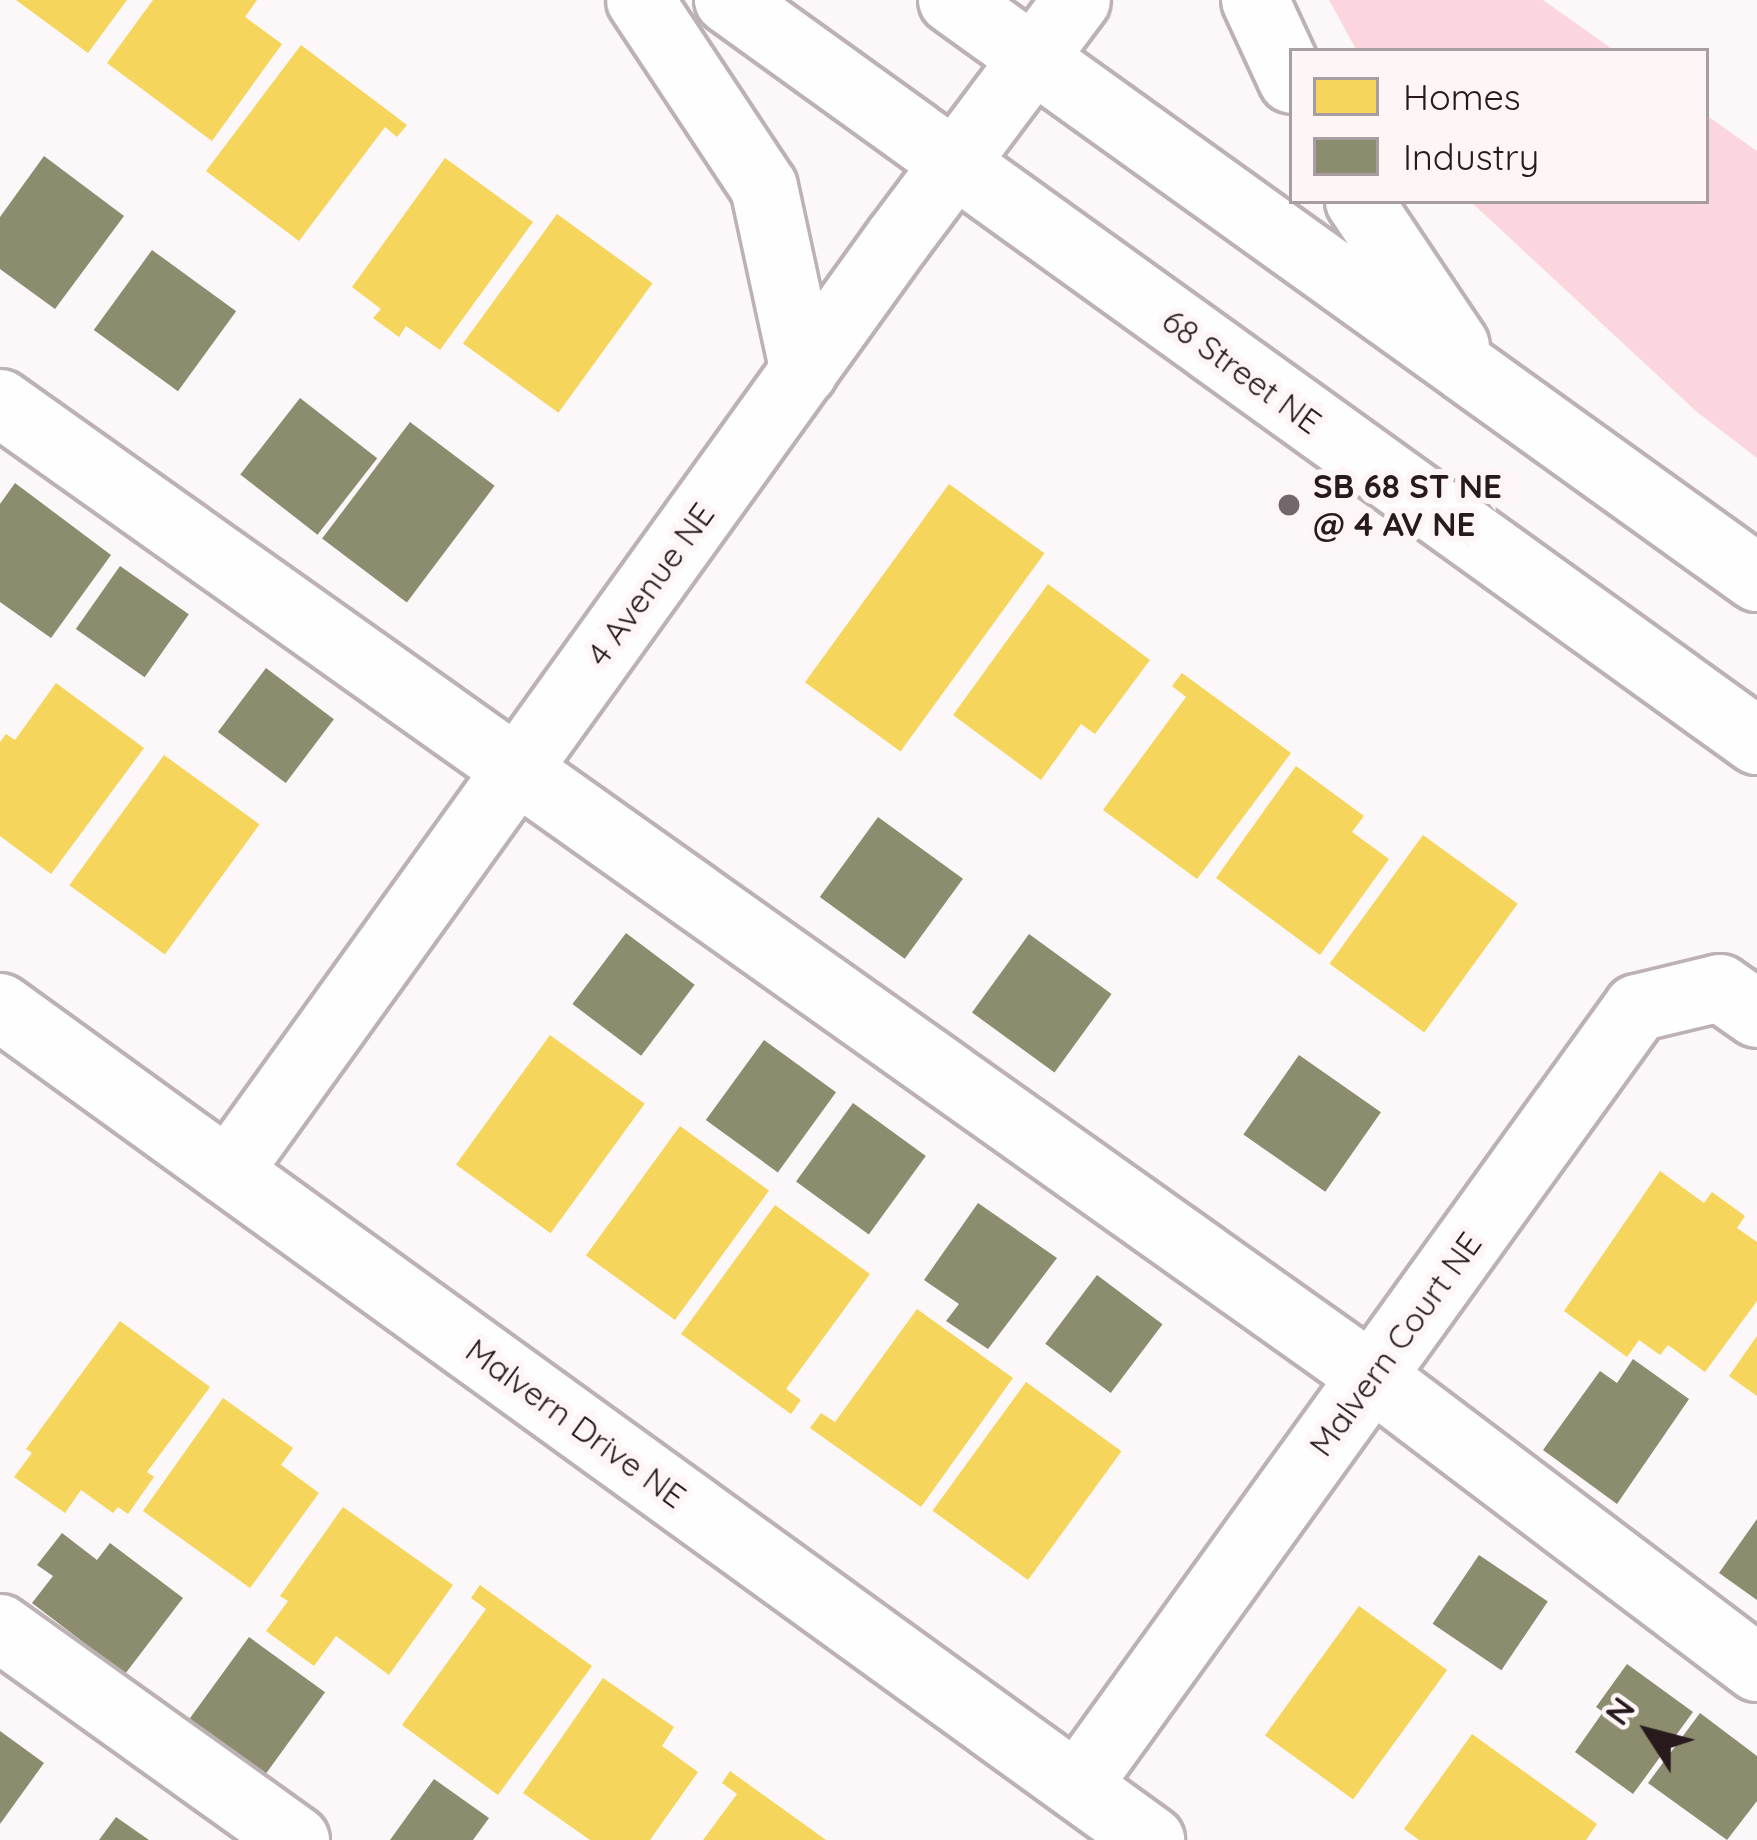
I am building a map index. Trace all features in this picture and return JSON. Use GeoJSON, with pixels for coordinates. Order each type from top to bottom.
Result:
{"type":"FeatureCollection","features":[{"type":"Feature","properties":{"kind":"street"},"geometry":{"type":"LineString","coordinates":[[640,0],[764,187],[804,372]]}},
{"type":"Feature","properties":{"kind":"street","name":"68 Street NE"},"geometry":{"type":"LineString","coordinates":[[728,0],[1757,741]]}},
{"type":"Feature","properties":{"kind":"street"},"geometry":{"type":"LineString","coordinates":[[952,0],[1757,578]]}},
{"type":"Feature","properties":{"kind":"street","name":"4 Avenue NE"},"geometry":{"type":"LineString","coordinates":[[228,1172],[1077,0]]}},
{"type":"Feature","properties":{"kind":"street"},"geometry":{"type":"LineString","coordinates":[[1255,0],[1289,74]]}},
{"type":"Feature","properties":{"kind":"street"},"geometry":{"type":"LineString","coordinates":[[1361,204],[1482,384]]}},
{"type":"Feature","properties":{"kind":"street"},"geometry":{"type":"LineString","coordinates":[[0,403],[1371,1376],[1757,1668]]}},
{"type":"Feature","properties":{"kind":"street","name":"Malvern Court NE"},"geometry":{"type":"LineString","coordinates":[[1077,1786],[1637,1008],[1720,988],[1757,1014]]}},
{"type":"Feature","properties":{"kind":"street","name":"Malvern Drive NE"},"geometry":{"type":"LineString","coordinates":[[0,1007],[1151,1840]]}},
{"type":"Feature","properties":{"kind":"street"},"geometry":{"type":"LineString","coordinates":[[0,1628],[296,1840]]}},
{"type":"Feature","properties":{"kind":"shaded area"},"geometry":{"type":"Polygon","coordinates":[[[1329,0],[1543,0],[1611,48],[1355,48],[1329,0]]]}},
{"type":"Feature","properties":{"kind":"shaded area"},"geometry":{"type":"Polygon","coordinates":[[[1709,117],[1757,151],[1757,458],[1697,412],[1473,204],[1709,204],[1709,117]]]}},
{"type":"Feature","properties":{"kind":"building: Homes"},"geometry":{"type":"Polygon","coordinates":[[[16,0],[127,0],[88,53],[16,0]]]}},
{"type":"Feature","properties":{"kind":"building: Homes"},"geometry":{"type":"Polygon","coordinates":[[[153,0],[257,0],[245,17],[282,44],[212,141],[107,63],[153,0]]]}},
{"type":"Feature","properties":{"kind":"building: Homes"},"geometry":{"type":"Polygon","coordinates":[[[301,45],[407,125],[397,137],[385,127],[299,241],[206,171],[301,45]]]}},
{"type":"Feature","properties":{"kind":"building: Homes"},"geometry":{"type":"Polygon","coordinates":[[[445,158],[533,222],[440,350],[406,326],[399,337],[373,318],[381,309],[352,287],[445,158]]]}},
{"type":"Feature","properties":{"kind":"building: Homes"},"geometry":{"type":"Polygon","coordinates":[[[557,214],[652,283],[558,413],[463,343],[557,214]]]}},
{"type":"Feature","properties":{"kind":"building: Homes"},"geometry":{"type":"Polygon","coordinates":[[[949,484],[1044,553],[900,752],[805,682],[949,484]]]}},
{"type":"Feature","properties":{"kind":"building: Homes"},"geometry":{"type":"Polygon","coordinates":[[[1048,584],[1150,660],[1095,734],[1081,724],[1041,780],[953,715],[1048,584]]]}},
{"type":"Feature","properties":{"kind":"building: Homes"},"geometry":{"type":"Polygon","coordinates":[[[1182,673],[1291,753],[1197,879],[1103,810],[1186,697],[1172,686],[1182,673]]]}},
{"type":"Feature","properties":{"kind":"building: Homes"},"geometry":{"type":"Polygon","coordinates":[[[56,683],[144,748],[51,874],[0,836],[0,742],[6,734],[15,740],[56,683]]]}},
{"type":"Feature","properties":{"kind":"building: Homes"},"geometry":{"type":"Polygon","coordinates":[[[164,755],[259,824],[165,955],[69,885],[164,755]]]}},
{"type":"Feature","properties":{"kind":"building: Homes"},"geometry":{"type":"Polygon","coordinates":[[[1296,766],[1364,816],[1352,832],[1389,859],[1320,955],[1216,878],[1296,766]]]}},
{"type":"Feature","properties":{"kind":"building: Homes"},"geometry":{"type":"Polygon","coordinates":[[[1423,835],[1518,904],[1424,1032],[1330,964],[1423,835]]]}},
{"type":"Feature","properties":{"kind":"building: Homes"},"geometry":{"type":"Polygon","coordinates":[[[550,1035],[645,1104],[551,1233],[456,1164],[550,1035]]]}},
{"type":"Feature","properties":{"kind":"building: Homes"},"geometry":{"type":"Polygon","coordinates":[[[680,1126],[769,1191],[675,1320],[586,1255],[680,1126]]]}},
{"type":"Feature","properties":{"kind":"building: Homes"},"geometry":{"type":"Polygon","coordinates":[[[1660,1171],[1704,1203],[1712,1192],[1745,1216],[1737,1228],[1757,1242],[1757,1301],[1705,1372],[1668,1345],[1660,1355],[1639,1340],[1627,1357],[1564,1311],[1660,1171]]]}},
{"type":"Feature","properties":{"kind":"building: Homes"},"geometry":{"type":"Polygon","coordinates":[[[775,1205],[870,1274],[786,1389],[801,1400],[791,1414],[681,1334],[775,1205]]]}},
{"type":"Feature","properties":{"kind":"building: Homes"},"geometry":{"type":"Polygon","coordinates":[[[917,1309],[1013,1378],[921,1507],[810,1428],[821,1413],[835,1422],[917,1309]]]}},
{"type":"Feature","properties":{"kind":"building: Homes"},"geometry":{"type":"Polygon","coordinates":[[[120,1321],[210,1387],[147,1472],[154,1477],[128,1514],[118,1507],[113,1513],[81,1490],[65,1513],[14,1477],[32,1453],[26,1449],[120,1321]]]}},
{"type":"Feature","properties":{"kind":"building: Homes"},"geometry":{"type":"Polygon","coordinates":[[[1757,1336],[1757,1396],[1729,1376],[1757,1336]]]}},
{"type":"Feature","properties":{"kind":"building: Homes"},"geometry":{"type":"Polygon","coordinates":[[[1026,1382],[1121,1451],[1028,1580],[933,1511],[1026,1382]]]}},
{"type":"Feature","properties":{"kind":"building: Homes"},"geometry":{"type":"Polygon","coordinates":[[[223,1398],[293,1448],[281,1465],[319,1493],[250,1588],[143,1511],[223,1398]]]}},
{"type":"Feature","properties":{"kind":"building: Homes"},"geometry":{"type":"Polygon","coordinates":[[[343,1507],[453,1585],[389,1675],[336,1636],[314,1666],[266,1631],[288,1601],[280,1596],[343,1507]]]}},
{"type":"Feature","properties":{"kind":"building: Homes"},"geometry":{"type":"Polygon","coordinates":[[[480,1585],[592,1666],[498,1795],[402,1725],[486,1609],[471,1598],[480,1585]]]}},
{"type":"Feature","properties":{"kind":"building: Homes"},"geometry":{"type":"Polygon","coordinates":[[[1359,1606],[1447,1670],[1353,1800],[1265,1735],[1359,1606]]]}},
{"type":"Feature","properties":{"kind":"building: Homes"},"geometry":{"type":"Polygon","coordinates":[[[603,1678],[674,1727],[662,1746],[698,1772],[650,1840],[590,1840],[523,1793],[603,1678]]]}},
{"type":"Feature","properties":{"kind":"building: Homes"},"geometry":{"type":"Polygon","coordinates":[[[1472,1734],[1597,1824],[1586,1840],[1419,1840],[1404,1829],[1472,1734]]]}},
{"type":"Feature","properties":{"kind":"building: Homes"},"geometry":{"type":"Polygon","coordinates":[[[730,1771],[826,1840],[703,1840],[737,1794],[722,1783],[730,1771]]]}},
{"type":"Feature","properties":{"kind":"building: Industry"},"geometry":{"type":"Polygon","coordinates":[[[44,156],[124,216],[55,309],[0,269],[0,217],[44,156]]]}},
{"type":"Feature","properties":{"kind":"building: Industry"},"geometry":{"type":"Polygon","coordinates":[[[152,250],[236,311],[178,391],[94,330],[152,250]]]}},
{"type":"Feature","properties":{"kind":"building: Industry"},"geometry":{"type":"Polygon","coordinates":[[[300,398],[377,458],[318,535],[240,474],[300,398]]]}},
{"type":"Feature","properties":{"kind":"building: Industry"},"geometry":{"type":"Polygon","coordinates":[[[410,422],[495,486],[407,602],[322,539],[410,422]]]}},
{"type":"Feature","properties":{"kind":"building: Industry"},"geometry":{"type":"Polygon","coordinates":[[[15,483],[111,555],[51,638],[0,602],[0,504],[15,483]]]}},
{"type":"Feature","properties":{"kind":"building: Industry"},"geometry":{"type":"Polygon","coordinates":[[[120,566],[189,614],[145,677],[76,629],[120,566]]]}},
{"type":"Feature","properties":{"kind":"building: Industry"},"geometry":{"type":"Polygon","coordinates":[[[266,668],[334,719],[286,783],[218,732],[266,668]]]}},
{"type":"Feature","properties":{"kind":"building: Industry"},"geometry":{"type":"Polygon","coordinates":[[[878,817],[963,879],[905,959],[820,897],[878,817]]]}},
{"type":"Feature","properties":{"kind":"building: Industry"},"geometry":{"type":"Polygon","coordinates":[[[626,933],[695,985],[641,1056],[572,1004],[626,933]]]}},
{"type":"Feature","properties":{"kind":"building: Industry"},"geometry":{"type":"Polygon","coordinates":[[[1029,934],[1112,994],[1055,1072],[972,1012],[1029,934]]]}},
{"type":"Feature","properties":{"kind":"building: Industry"},"geometry":{"type":"Polygon","coordinates":[[[764,1040],[836,1092],[778,1172],[706,1120],[764,1040]]]}},
{"type":"Feature","properties":{"kind":"building: Industry"},"geometry":{"type":"Polygon","coordinates":[[[1299,1055],[1381,1112],[1325,1192],[1243,1134],[1299,1055]]]}},
{"type":"Feature","properties":{"kind":"building: Industry"},"geometry":{"type":"Polygon","coordinates":[[[853,1103],[926,1156],[869,1234],[796,1181],[853,1103]]]}},
{"type":"Feature","properties":{"kind":"building: Industry"},"geometry":{"type":"Polygon","coordinates":[[[978,1203],[1057,1258],[988,1349],[946,1321],[959,1304],[924,1280],[978,1203]]]}},
{"type":"Feature","properties":{"kind":"building: Industry"},"geometry":{"type":"Polygon","coordinates":[[[1097,1275],[1162,1324],[1111,1393],[1045,1344],[1097,1275]]]}},
{"type":"Feature","properties":{"kind":"building: Industry"},"geometry":{"type":"Polygon","coordinates":[[[1633,1359],[1689,1399],[1617,1504],[1543,1450],[1600,1371],[1617,1383],[1633,1359]]]}},
{"type":"Feature","properties":{"kind":"building: Industry"},"geometry":{"type":"Polygon","coordinates":[[[1757,1519],[1757,1600],[1719,1573],[1757,1519]]]}},
{"type":"Feature","properties":{"kind":"building: Industry"},"geometry":{"type":"Polygon","coordinates":[[[62,1533],[97,1560],[110,1543],[183,1598],[125,1674],[32,1603],[53,1576],[37,1565],[62,1533]]]}},
{"type":"Feature","properties":{"kind":"building: Industry"},"geometry":{"type":"Polygon","coordinates":[[[1479,1555],[1548,1601],[1501,1670],[1433,1624],[1479,1555]]]}},
{"type":"Feature","properties":{"kind":"building: Industry"},"geometry":{"type":"Polygon","coordinates":[[[249,1637],[325,1692],[265,1775],[189,1720],[249,1637]]]}},
{"type":"Feature","properties":{"kind":"building: Industry"},"geometry":{"type":"Polygon","coordinates":[[[1627,1664],[1693,1712],[1633,1794],[1575,1752],[1603,1712],[1596,1707],[1627,1664]]]}},
{"type":"Feature","properties":{"kind":"building: Industry"},"geometry":{"type":"Polygon","coordinates":[[[1700,1713],[1757,1756],[1757,1801],[1727,1840],[1648,1783],[1700,1713]]]}},
{"type":"Feature","properties":{"kind":"building: Industry"},"geometry":{"type":"Polygon","coordinates":[[[0,1731],[44,1763],[0,1824],[0,1731]]]}},
{"type":"Feature","properties":{"kind":"building: Industry"},"geometry":{"type":"Polygon","coordinates":[[[434,1779],[489,1818],[473,1840],[390,1840],[434,1779]]]}},
{"type":"Feature","properties":{"kind":"building: Industry"},"geometry":{"type":"Polygon","coordinates":[[[116,1817],[149,1840],[99,1840],[116,1817]]]}},
{"type":"Feature","properties":{"kind":"place","name":"SB 68 ST NE @ 4 AV NE"},"geometry":{"type":"Point","coordinates":[1289,505]}}]}
